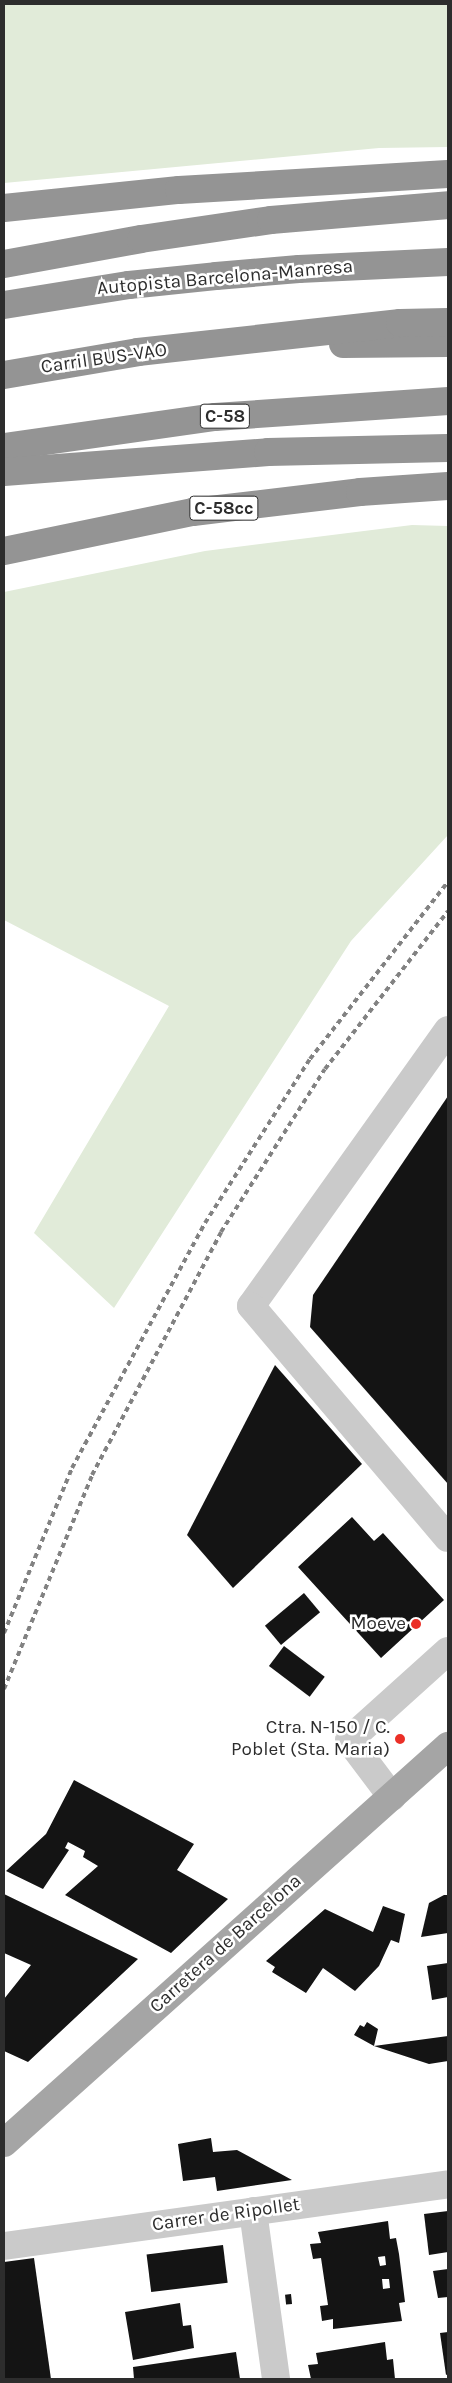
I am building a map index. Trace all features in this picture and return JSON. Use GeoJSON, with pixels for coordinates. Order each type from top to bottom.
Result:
{"type":"FeatureCollection","features":[{"type":"Feature","properties":{"kind":"highway"},"geometry":{"type":"LineString","coordinates":[[4,208],[179,190],[448,174]]}},
{"type":"Feature","properties":{"kind":"highway"},"geometry":{"type":"LineString","coordinates":[[4,264],[141,239],[271,220],[448,205]]}},
{"type":"Feature","properties":{"kind":"highway","name":"Autopista Barcelona-Manresa"},"geometry":{"type":"LineString","coordinates":[[4,306],[129,285],[216,276],[309,268],[448,262]]}},
{"type":"Feature","properties":{"kind":"highway"},"geometry":{"type":"LineString","coordinates":[[204,345],[400,323],[448,322]]}},
{"type":"Feature","properties":{"kind":"highway"},"geometry":{"type":"LineString","coordinates":[[204,345],[448,343]]}},
{"type":"Feature","properties":{"kind":"highway","name":"Carril BUS-VAO"},"geometry":{"type":"LineString","coordinates":[[4,374],[204,345]]}},
{"type":"Feature","properties":{"kind":"highway","name":"C-58"},"geometry":{"type":"LineString","coordinates":[[4,447],[215,417],[448,401]]}},
{"type":"Feature","properties":{"kind":"highway"},"geometry":{"type":"LineString","coordinates":[[4,472],[268,452],[448,448]]}},
{"type":"Feature","properties":{"kind":"highway","name":"C-58cc"},"geometry":{"type":"LineString","coordinates":[[4,551],[193,512],[350,493],[448,486]]}},
{"type":"Feature","properties":{"kind":"main road","name":"Carretera de Barcelona"},"geometry":{"type":"LineString","coordinates":[[4,2143],[448,1746]]}},
{"type":"Feature","properties":{"kind":"street"},"geometry":{"type":"LineString","coordinates":[[448,1030],[251,1306],[448,1538]]}},
{"type":"Feature","properties":{"kind":"street"},"geometry":{"type":"LineString","coordinates":[[392,1796],[349,1740],[448,1650]]}},
{"type":"Feature","properties":{"kind":"street","name":"Carrer de Ripollet"},"geometry":{"type":"LineString","coordinates":[[4,2246],[448,2184]]}},
{"type":"Feature","properties":{"kind":"street"},"geometry":{"type":"LineString","coordinates":[[253,2211],[276,2379]]}},
{"type":"Feature","properties":{"kind":"green space"},"geometry":{"type":"Polygon","coordinates":[[[4,4],[448,4],[448,147],[379,148],[4,183],[4,4]]]}},
{"type":"Feature","properties":{"kind":"green space"},"geometry":{"type":"Polygon","coordinates":[[[412,525],[448,526],[448,835],[351,941],[114,1308],[34,1233],[169,1006],[4,920],[4,592],[205,551],[412,525]]]}},
{"type":"Feature","properties":{"kind":"building"},"geometry":{"type":"Polygon","coordinates":[[[448,1096],[448,1484],[310,1327],[313,1295],[448,1096]]]}},
{"type":"Feature","properties":{"kind":"building"},"geometry":{"type":"Polygon","coordinates":[[[275,1365],[362,1464],[233,1588],[187,1535],[275,1365]]]}},
{"type":"Feature","properties":{"kind":"building"},"geometry":{"type":"Polygon","coordinates":[[[352,1517],[374,1541],[383,1533],[444,1600],[381,1658],[298,1567],[352,1517]]]}},
{"type":"Feature","properties":{"kind":"building"},"geometry":{"type":"Polygon","coordinates":[[[304,1593],[320,1612],[281,1645],[265,1626],[304,1593]]]}},
{"type":"Feature","properties":{"kind":"building"},"geometry":{"type":"Polygon","coordinates":[[[284,1646],[325,1677],[310,1697],[269,1666],[284,1646]]]}},
{"type":"Feature","properties":{"kind":"building"},"geometry":{"type":"Polygon","coordinates":[[[74,1780],[194,1844],[177,1870],[228,1899],[171,1953],[65,1895],[98,1866],[83,1857],[85,1851],[68,1842],[65,1848],[69,1850],[43,1889],[6,1871],[46,1834],[74,1780]]]}},
{"type":"Feature","properties":{"kind":"building"},"geometry":{"type":"Polygon","coordinates":[[[4,1894],[138,1959],[28,2062],[4,2051],[4,1999],[31,1965],[4,1953],[4,1894]]]}},
{"type":"Feature","properties":{"kind":"building"},"geometry":{"type":"Polygon","coordinates":[[[444,1895],[448,1895],[448,1933],[421,1937],[429,1903],[444,1895]]]}},
{"type":"Feature","properties":{"kind":"building"},"geometry":{"type":"Polygon","coordinates":[[[383,1906],[405,1914],[399,1943],[391,1940],[379,1966],[355,1991],[323,1968],[306,1993],[272,1972],[275,1967],[266,1961],[325,1909],[373,1932],[383,1906]]]}},
{"type":"Feature","properties":{"kind":"building"},"geometry":{"type":"Polygon","coordinates":[[[448,1963],[448,1997],[432,2000],[427,1966],[448,1963]]]}},
{"type":"Feature","properties":{"kind":"building"},"geometry":{"type":"Polygon","coordinates":[[[367,2022],[378,2029],[374,2046],[354,2035],[360,2025],[364,2027],[367,2022]]]}},
{"type":"Feature","properties":{"kind":"building"},"geometry":{"type":"Polygon","coordinates":[[[448,2036],[448,2061],[429,2064],[374,2046],[448,2036]]]}},
{"type":"Feature","properties":{"kind":"building"},"geometry":{"type":"Polygon","coordinates":[[[211,2138],[213,2152],[237,2150],[292,2180],[217,2191],[215,2177],[183,2181],[178,2144],[211,2138]]]}},
{"type":"Feature","properties":{"kind":"building"},"geometry":{"type":"Polygon","coordinates":[[[448,2211],[448,2252],[429,2255],[424,2214],[448,2211]]]}},
{"type":"Feature","properties":{"kind":"building"},"geometry":{"type":"Polygon","coordinates":[[[388,2221],[390,2239],[396,2238],[399,2254],[405,2302],[399,2303],[402,2321],[333,2329],[333,2319],[322,2321],[320,2306],[328,2305],[321,2258],[313,2259],[310,2244],[321,2243],[318,2232],[388,2221]],[[385,2256],[378,2257],[380,2266],[386,2265],[385,2256]],[[382,2279],[383,2289],[390,2288],[389,2279],[382,2279]]]}},
{"type":"Feature","properties":{"kind":"building"},"geometry":{"type":"Polygon","coordinates":[[[223,2245],[228,2283],[151,2292],[147,2254],[223,2245]]]}},
{"type":"Feature","properties":{"kind":"building"},"geometry":{"type":"Polygon","coordinates":[[[34,2258],[51,2379],[4,2379],[4,2262],[34,2258]]]}},
{"type":"Feature","properties":{"kind":"building"},"geometry":{"type":"Polygon","coordinates":[[[448,2269],[448,2297],[438,2298],[433,2271],[448,2269]]]}},
{"type":"Feature","properties":{"kind":"building"},"geometry":{"type":"Polygon","coordinates":[[[291,2294],[292,2304],[286,2305],[285,2295],[291,2294]]]}},
{"type":"Feature","properties":{"kind":"building"},"geometry":{"type":"Polygon","coordinates":[[[180,2303],[183,2326],[191,2325],[194,2348],[133,2360],[125,2312],[180,2303]]]}},
{"type":"Feature","properties":{"kind":"building"},"geometry":{"type":"Polygon","coordinates":[[[448,2332],[448,2374],[446,2375],[440,2333],[448,2332]]]}},
{"type":"Feature","properties":{"kind":"building"},"geometry":{"type":"Polygon","coordinates":[[[385,2342],[387,2360],[393,2359],[395,2379],[311,2379],[308,2365],[318,2364],[316,2353],[385,2342]]]}},
{"type":"Feature","properties":{"kind":"building"},"geometry":{"type":"Polygon","coordinates":[[[236,2352],[240,2379],[134,2379],[133,2367],[236,2352]]]}},
{"type":"Feature","properties":{"kind":"railway"},"geometry":{"type":"LineString","coordinates":[[4,1633],[72,1468],[205,1223],[310,1059],[448,882]]}},
{"type":"Feature","properties":{"kind":"railway"},"geometry":{"type":"LineString","coordinates":[[4,1689],[92,1475],[221,1232],[325,1069],[448,911]]}},
{"type":"Feature","properties":{"kind":"place","name":"Moeve"},"geometry":{"type":"Point","coordinates":[416,1624]}},
{"type":"Feature","properties":{"kind":"place","name":"Ctra. N-150 / C. Poblet (Sta. Maria)"},"geometry":{"type":"Point","coordinates":[400,1739]}}]}
